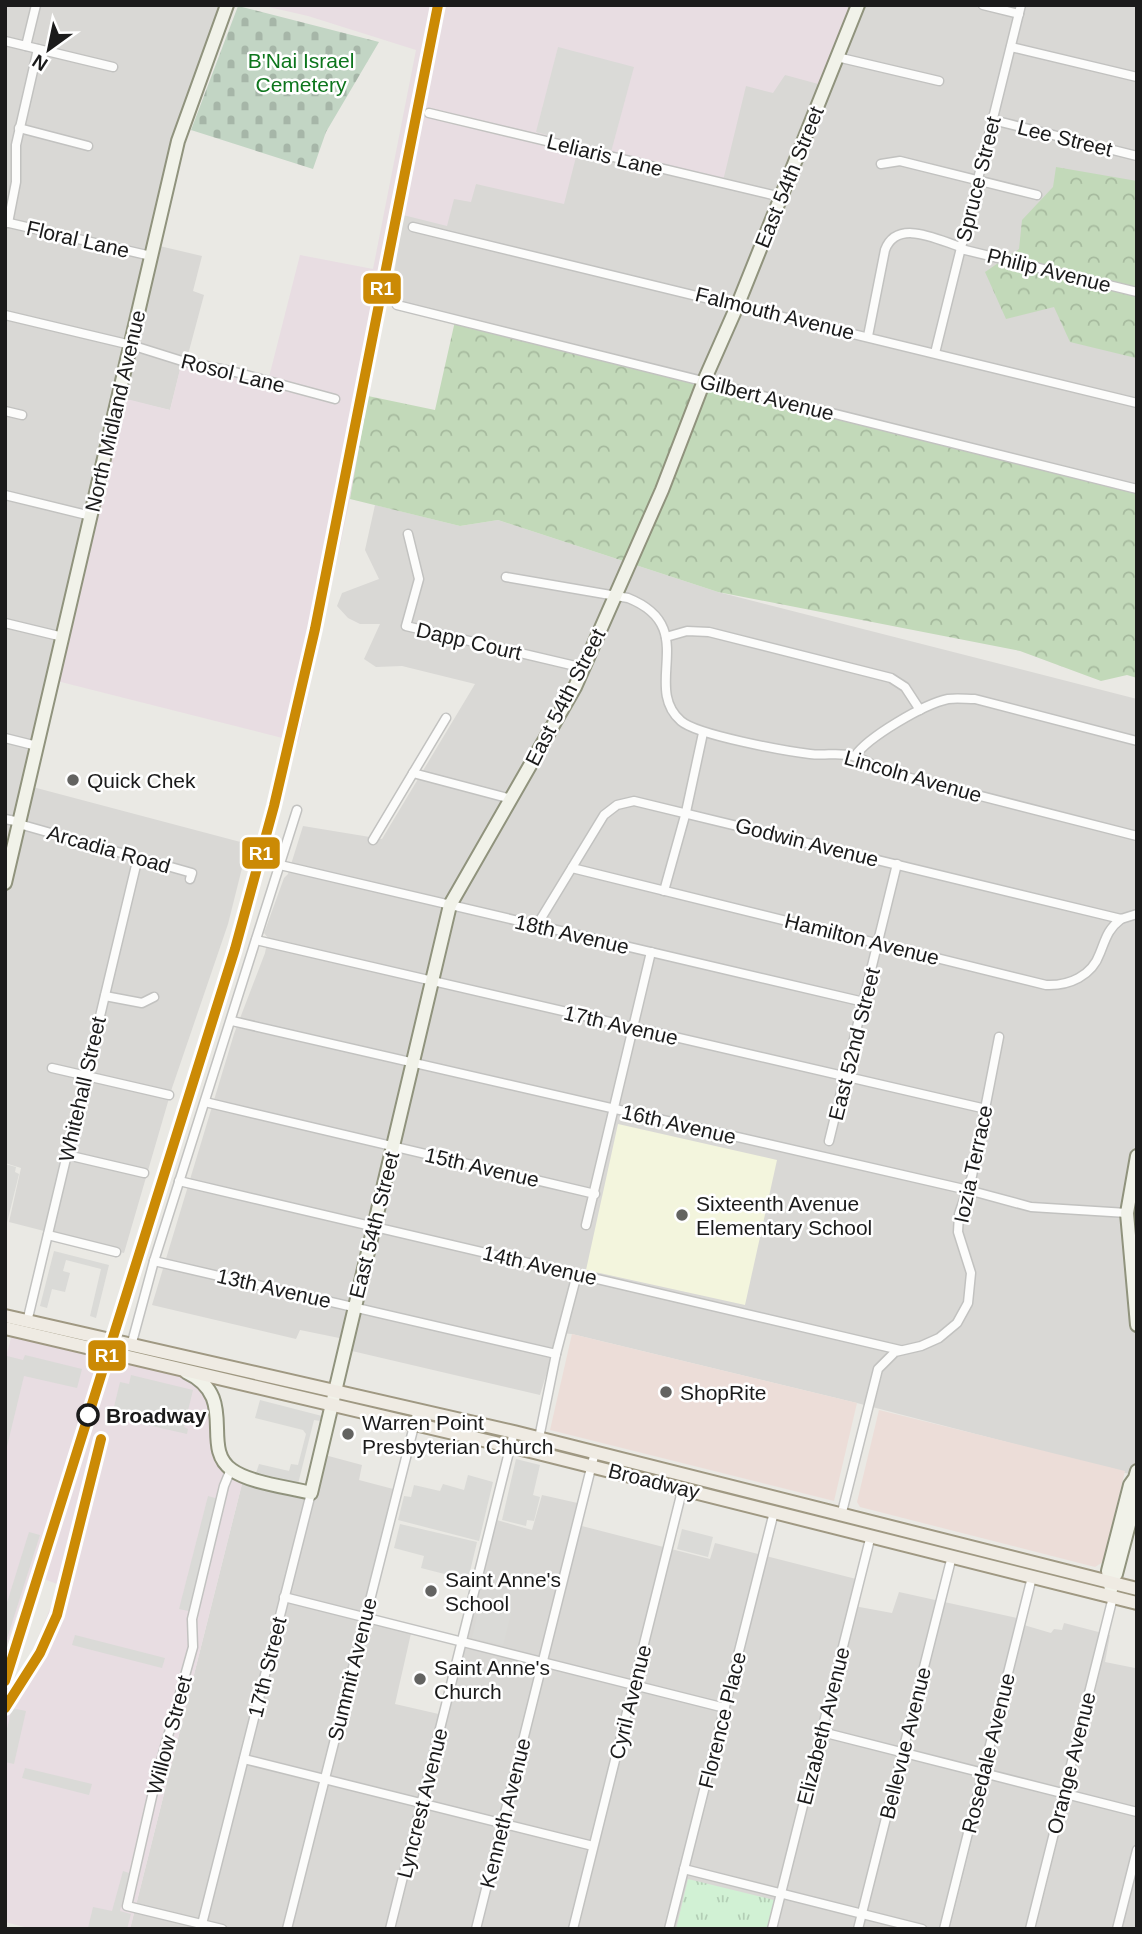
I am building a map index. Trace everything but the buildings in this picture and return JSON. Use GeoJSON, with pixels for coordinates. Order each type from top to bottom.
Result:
{"type":"FeatureCollection","features":[{"type":"Feature","properties":{"kind":"main road","name":"Broadway"},"geometry":{"type":"LineString","coordinates":[[5,1316],[539,1438],[1137,1589]]}},
{"type":"Feature","properties":{"kind":"main road","name":"Broadway"},"geometry":{"type":"LineString","coordinates":[[5,1328],[511,1446],[1137,1603]]}},
{"type":"Feature","properties":{"kind":"street"},"geometry":{"type":"LineString","coordinates":[[26,46],[36,5]]}},
{"type":"Feature","properties":{"kind":"street","name":"North Midland Avenue"},"geometry":{"type":"LineString","coordinates":[[5,883],[182,129],[227,5]]}},
{"type":"Feature","properties":{"kind":"street","name":"East 54th Street"},"geometry":{"type":"LineString","coordinates":[[333,1405],[450,905],[575,687],[662,490],[858,5]]}},
{"type":"Feature","properties":{"kind":"street"},"geometry":{"type":"LineString","coordinates":[[983,5],[1020,9]]}},
{"type":"Feature","properties":{"kind":"street","name":"Spruce Street"},"geometry":{"type":"LineString","coordinates":[[935,353],[1020,9]]}},
{"type":"Feature","properties":{"kind":"street"},"geometry":{"type":"LineString","coordinates":[[5,41],[113,67]]}},
{"type":"Feature","properties":{"kind":"street"},"geometry":{"type":"LineString","coordinates":[[1011,47],[1137,78]]}},
{"type":"Feature","properties":{"kind":"street"},"geometry":{"type":"LineString","coordinates":[[7,223],[16,182],[15,157],[19,128],[38,49]]}},
{"type":"Feature","properties":{"kind":"street"},"geometry":{"type":"LineString","coordinates":[[837,57],[939,81]]}},
{"type":"Feature","properties":{"kind":"street","name":"Leliaris Lane"},"geometry":{"type":"LineString","coordinates":[[429,113],[781,198]]}},
{"type":"Feature","properties":{"kind":"street","name":"Lee Street"},"geometry":{"type":"LineString","coordinates":[[993,120],[1137,156]]}},
{"type":"Feature","properties":{"kind":"street"},"geometry":{"type":"LineString","coordinates":[[19,128],[88,146]]}},
{"type":"Feature","properties":{"kind":"street"},"geometry":{"type":"LineString","coordinates":[[881,164],[900,161],[1037,195]]}},
{"type":"Feature","properties":{"kind":"street","name":"Floral Lane"},"geometry":{"type":"LineString","coordinates":[[7,223],[151,256]]}},
{"type":"Feature","properties":{"kind":"street","name":"Falmouth Avenue"},"geometry":{"type":"LineString","coordinates":[[413,227],[1137,402]]}},
{"type":"Feature","properties":{"kind":"street","name":"Philip Avenue"},"geometry":{"type":"LineString","coordinates":[[868,336],[885,250],[891,239],[910,232],[961,248],[1137,292]]}},
{"type":"Feature","properties":{"kind":"street","name":"Gilbert Avenue"},"geometry":{"type":"LineString","coordinates":[[397,305],[1137,489]]}},
{"type":"Feature","properties":{"kind":"street","name":"Rosol Lane"},"geometry":{"type":"LineString","coordinates":[[5,315],[335,399]]}},
{"type":"Feature","properties":{"kind":"street"},"geometry":{"type":"LineString","coordinates":[[5,411],[22,415]]}},
{"type":"Feature","properties":{"kind":"street"},"geometry":{"type":"LineString","coordinates":[[5,495],[91,516]]}},
{"type":"Feature","properties":{"kind":"street","name":"Dapp Court"},"geometry":{"type":"LineString","coordinates":[[408,534],[419,579],[406,626],[584,667]]}},
{"type":"Feature","properties":{"kind":"street"},"geometry":{"type":"LineString","coordinates":[[506,577],[628,598],[645,607],[659,622],[666,638],[687,632],[709,632],[891,678],[905,687],[920,710]]}},
{"type":"Feature","properties":{"kind":"street"},"geometry":{"type":"LineString","coordinates":[[5,623],[63,637]]}},
{"type":"Feature","properties":{"kind":"street","name":"Lincoln Avenue"},"geometry":{"type":"LineString","coordinates":[[666,638],[668,649],[665,688],[669,706],[680,721],[703,733],[810,754],[855,756],[887,772],[1137,836]]}},
{"type":"Feature","properties":{"kind":"street"},"geometry":{"type":"LineString","coordinates":[[855,756],[868,741],[920,710],[947,699],[975,699],[1137,741]]}},
{"type":"Feature","properties":{"kind":"street"},"geometry":{"type":"LineString","coordinates":[[373,840],[446,718]]}},
{"type":"Feature","properties":{"kind":"street"},"geometry":{"type":"LineString","coordinates":[[664,891],[703,733]]}},
{"type":"Feature","properties":{"kind":"street"},"geometry":{"type":"LineString","coordinates":[[5,738],[37,746]]}},
{"type":"Feature","properties":{"kind":"street"},"geometry":{"type":"LineString","coordinates":[[413,773],[511,799]]}},
{"type":"Feature","properties":{"kind":"street","name":"Godwin Avenue"},"geometry":{"type":"LineString","coordinates":[[537,926],[604,815],[617,805],[642,801],[1121,919],[1137,915]]}},
{"type":"Feature","properties":{"kind":"street"},"geometry":{"type":"LineString","coordinates":[[131,1346],[154,1261],[297,810]]}},
{"type":"Feature","properties":{"kind":"street","name":"Arcadia Road"},"geometry":{"type":"LineString","coordinates":[[5,818],[192,873],[190,879]]}},
{"type":"Feature","properties":{"kind":"street","name":"Whitehall Street"},"geometry":{"type":"LineString","coordinates":[[27,1322],[138,857]]}},
{"type":"Feature","properties":{"kind":"street","name":"East 52nd Street"},"geometry":{"type":"LineString","coordinates":[[829,1141],[897,864]]}},
{"type":"Feature","properties":{"kind":"street","name":"18th Avenue"},"geometry":{"type":"LineString","coordinates":[[280,865],[864,1002]]}},
{"type":"Feature","properties":{"kind":"street","name":"Hamilton Avenue"},"geometry":{"type":"LineString","coordinates":[[572,868],[1055,985],[1074,981],[1091,969],[1101,952],[1108,931],[1121,919]]}},
{"type":"Feature","properties":{"kind":"street","name":"17th Avenue"},"geometry":{"type":"LineString","coordinates":[[256,940],[986,1110]]}},
{"type":"Feature","properties":{"kind":"street"},"geometry":{"type":"LineString","coordinates":[[586,1225],[651,952]]}},
{"type":"Feature","properties":{"kind":"street"},"geometry":{"type":"LineString","coordinates":[[104,996],[142,1003],[154,996]]}},
{"type":"Feature","properties":{"kind":"street","name":"16th Avenue"},"geometry":{"type":"LineString","coordinates":[[232,1021],[968,1190],[1031,1207],[1128,1213]]}},
{"type":"Feature","properties":{"kind":"street","name":"Iozia Terrace"},"geometry":{"type":"LineString","coordinates":[[900,1350],[919,1347],[939,1338],[957,1323],[968,1303],[971,1273],[960,1241],[958,1222],[986,1110],[999,1037]]}},
{"type":"Feature","properties":{"kind":"street"},"geometry":{"type":"LineString","coordinates":[[52,1068],[169,1095]]}},
{"type":"Feature","properties":{"kind":"street","name":"15th Avenue"},"geometry":{"type":"LineString","coordinates":[[205,1102],[595,1194]]}},
{"type":"Feature","properties":{"kind":"street"},"geometry":{"type":"LineString","coordinates":[[67,1155],[144,1173]]}},
{"type":"Feature","properties":{"kind":"street"},"geometry":{"type":"LineString","coordinates":[[1137,1156],[1130,1186],[1128,1213],[1137,1325]]}},
{"type":"Feature","properties":{"kind":"street","name":"14th Avenue"},"geometry":{"type":"LineString","coordinates":[[179,1181],[900,1350]]}},
{"type":"Feature","properties":{"kind":"street"},"geometry":{"type":"LineString","coordinates":[[48,1235],[116,1252]]}},
{"type":"Feature","properties":{"kind":"street","name":"13th Avenue"},"geometry":{"type":"LineString","coordinates":[[154,1261],[556,1354]]}},
{"type":"Feature","properties":{"kind":"street"},"geometry":{"type":"LineString","coordinates":[[539,1438],[556,1354],[577,1274]]}},
{"type":"Feature","properties":{"kind":"street"},"geometry":{"type":"LineString","coordinates":[[838,1528],[878,1369],[889,1356],[900,1350]]}},
{"type":"Feature","properties":{"kind":"street"},"geometry":{"type":"LineString","coordinates":[[176,1368],[200,1380],[211,1392],[220,1454],[230,1469],[244,1476],[311,1493]]}},
{"type":"Feature","properties":{"kind":"street","name":"17th Street"},"geometry":{"type":"LineString","coordinates":[[202,1926],[333,1405]]}},
{"type":"Feature","properties":{"kind":"street","name":"Summit Avenue"},"geometry":{"type":"LineString","coordinates":[[287,1929],[418,1410]]}},
{"type":"Feature","properties":{"kind":"street","name":"Lyncrest Avenue"},"geometry":{"type":"LineString","coordinates":[[390,1929],[514,1432]]}},
{"type":"Feature","properties":{"kind":"street","name":"Kenneth Avenue"},"geometry":{"type":"LineString","coordinates":[[476,1929],[595,1452]]}},
{"type":"Feature","properties":{"kind":"street","name":"Willow Street"},"geometry":{"type":"LineString","coordinates":[[222,1929],[127,1906],[156,1779],[193,1647],[192,1619],[230,1469]]}},
{"type":"Feature","properties":{"kind":"street","name":"Cyril Avenue"},"geometry":{"type":"LineString","coordinates":[[573,1929],[686,1475]]}},
{"type":"Feature","properties":{"kind":"street"},"geometry":{"type":"LineString","coordinates":[[1113,1597],[1108,1571],[1130,1485],[1136,1477]]}},
{"type":"Feature","properties":{"kind":"street"},"geometry":{"type":"LineString","coordinates":[[1110,1582],[1116,1574],[1137,1494]]}},
{"type":"Feature","properties":{"kind":"street","name":"Florence Place"},"geometry":{"type":"LineString","coordinates":[[669,1929],[774,1512]]}},
{"type":"Feature","properties":{"kind":"street","name":"Elizabeth Avenue"},"geometry":{"type":"LineString","coordinates":[[772,1929],[874,1523]]}},
{"type":"Feature","properties":{"kind":"street","name":"Bellevue Avenue"},"geometry":{"type":"LineString","coordinates":[[858,1929],[952,1556]]}},
{"type":"Feature","properties":{"kind":"street","name":"Rosedale Avenue"},"geometry":{"type":"LineString","coordinates":[[944,1929],[1032,1577]]}},
{"type":"Feature","properties":{"kind":"street"},"geometry":{"type":"LineString","coordinates":[[284,1597],[725,1708]]}},
{"type":"Feature","properties":{"kind":"street","name":"Orange Avenue"},"geometry":{"type":"LineString","coordinates":[[1030,1929],[1113,1597]]}},
{"type":"Feature","properties":{"kind":"street"},"geometry":{"type":"LineString","coordinates":[[822,1732],[1137,1812]]}},
{"type":"Feature","properties":{"kind":"street"},"geometry":{"type":"LineString","coordinates":[[244,1759],[593,1846]]}},
{"type":"Feature","properties":{"kind":"street"},"geometry":{"type":"LineString","coordinates":[[1117,1929],[1137,1850]]}},
{"type":"Feature","properties":{"kind":"street"},"geometry":{"type":"LineString","coordinates":[[684,1869],[922,1929]]}},
{"type":"Feature","properties":{"kind":"shaded area"},"geometry":{"type":"Polygon","coordinates":[[[5,5],[221,5],[175,130],[151,244],[202,256],[193,291],[204,295],[186,362],[182,362],[170,410],[119,398],[29,786],[248,844],[228,924],[172,1088],[124,1253],[48,1235],[48,1232],[9,1222],[21,1168],[5,1163],[5,5]]]}},
{"type":"Feature","properties":{"kind":"shaded area"},"geometry":{"type":"Polygon","coordinates":[[[260,5],[847,5],[850,18],[822,85],[785,75],[773,93],[746,86],[722,185],[578,149],[564,204],[476,184],[471,202],[454,199],[447,226],[403,215],[350,499],[298,742],[53,680],[119,397],[170,410],[182,361],[268,381],[300,255],[373,269],[416,50],[308,16],[260,5]]]}},
{"type":"Feature","properties":{"kind":"shaded area"},"geometry":{"type":"Polygon","coordinates":[[[847,5],[1137,5],[1137,485],[455,321],[390,302],[403,215],[454,199],[476,184],[746,86],[785,75],[847,5]]]}},
{"type":"Feature","properties":{"kind":"shaded area"},"geometry":{"type":"Polygon","coordinates":[[[558,47],[634,67],[611,152],[536,132],[558,47]]]}},
{"type":"Feature","properties":{"kind":"shaded area"},"geometry":{"type":"Polygon","coordinates":[[[375,505],[460,526],[498,520],[718,592],[1137,699],[1137,1476],[857,1403],[572,1334],[559,1333],[540,1395],[352,1351],[354,1341],[300,1330],[296,1339],[152,1305],[234,1034],[265,953],[268,938],[264,933],[284,878],[288,874],[303,826],[382,839],[475,684],[402,666],[376,667],[364,659],[380,624],[360,624],[348,618],[337,606],[342,593],[379,579],[365,550],[375,505]]]}},
{"type":"Feature","properties":{"kind":"shaded area","name":"Sixteenth Avenue Elementary School"},"geometry":{"type":"Polygon","coordinates":[[[618,1124],[777,1160],[745,1305],[586,1270],[618,1124]]]}},
{"type":"Feature","properties":{"kind":"shaded area"},"geometry":{"type":"Polygon","coordinates":[[[5,1164],[16,1167],[15,1172],[19,1174],[5,1231],[5,1164]]]}},
{"type":"Feature","properties":{"kind":"shaded area"},"geometry":{"type":"Polygon","coordinates":[[[54,1251],[109,1265],[96,1318],[90,1316],[101,1269],[66,1260],[63,1271],[70,1273],[65,1292],[52,1289],[47,1308],[40,1306],[54,1251]]]}},
{"type":"Feature","properties":{"kind":"shaded area"},"geometry":{"type":"Polygon","coordinates":[[[13,1330],[176,1368],[207,1385],[219,1447],[244,1476],[130,1929],[32,1929],[5,1922],[5,1722],[60,1585],[30,1574],[5,1650],[5,1361],[13,1330]]]}},
{"type":"Feature","properties":{"kind":"shaded area"},"geometry":{"type":"Polygon","coordinates":[[[572,1334],[857,1403],[834,1501],[550,1430],[572,1334]]]}},
{"type":"Feature","properties":{"kind":"shaded area"},"geometry":{"type":"Polygon","coordinates":[[[25,1355],[82,1369],[77,1388],[24,1376],[5,1455],[5,1364],[7,1356],[23,1360],[25,1355]]]}},
{"type":"Feature","properties":{"kind":"shaded area"},"geometry":{"type":"Polygon","coordinates":[[[131,1375],[193,1390],[184,1427],[188,1429],[187,1434],[121,1419],[122,1413],[113,1411],[120,1382],[129,1384],[131,1375]]]}},
{"type":"Feature","properties":{"kind":"shaded area"},"geometry":{"type":"Polygon","coordinates":[[[260,1400],[322,1416],[320,1421],[314,1420],[298,1484],[256,1473],[259,1464],[289,1471],[291,1464],[298,1465],[306,1434],[303,1430],[255,1418],[260,1400]]]}},
{"type":"Feature","properties":{"kind":"shaded area"},"geometry":{"type":"Polygon","coordinates":[[[879,1410],[1125,1471],[1103,1562],[1095,1567],[860,1507],[857,1502],[879,1410]]]}},
{"type":"Feature","properties":{"kind":"shaded area"},"geometry":{"type":"Polygon","coordinates":[[[321,1454],[362,1465],[359,1480],[397,1490],[366,1617],[412,1629],[395,1704],[443,1715],[493,1519],[532,1530],[542,1495],[582,1504],[578,1525],[710,1559],[715,1543],[860,1580],[854,1606],[892,1613],[899,1592],[1017,1618],[1017,1623],[1051,1633],[1054,1629],[1062,1630],[1064,1623],[1110,1635],[1105,1662],[1135,1668],[1137,1664],[1137,1929],[130,1929],[244,1476],[311,1493],[321,1454]]]}},
{"type":"Feature","properties":{"kind":"shaded area"},"geometry":{"type":"Polygon","coordinates":[[[516,1459],[540,1465],[533,1495],[540,1497],[534,1521],[527,1520],[526,1526],[502,1520],[516,1459]]]}},
{"type":"Feature","properties":{"kind":"shaded area"},"geometry":{"type":"Polygon","coordinates":[[[468,1475],[493,1482],[479,1541],[398,1520],[404,1496],[411,1497],[414,1485],[440,1491],[443,1484],[464,1490],[468,1475]]]}},
{"type":"Feature","properties":{"kind":"shaded area"},"geometry":{"type":"Polygon","coordinates":[[[208,1496],[222,1500],[193,1612],[179,1609],[208,1496]]]}},
{"type":"Feature","properties":{"kind":"shaded area"},"geometry":{"type":"Polygon","coordinates":[[[400,1524],[477,1542],[468,1580],[421,1568],[424,1556],[394,1548],[400,1524]]]}},
{"type":"Feature","properties":{"kind":"shaded area"},"geometry":{"type":"Polygon","coordinates":[[[682,1529],[713,1537],[708,1557],[677,1549],[682,1529]]]}},
{"type":"Feature","properties":{"kind":"shaded area"},"geometry":{"type":"Polygon","coordinates":[[[29,1532],[40,1535],[5,1645],[5,1609],[29,1532]]]}},
{"type":"Feature","properties":{"kind":"shaded area"},"geometry":{"type":"Polygon","coordinates":[[[480,1605],[511,1613],[503,1645],[472,1638],[480,1605]]]}},
{"type":"Feature","properties":{"kind":"shaded area"},"geometry":{"type":"Polygon","coordinates":[[[75,1635],[165,1658],[162,1668],[72,1645],[75,1635]]]}},
{"type":"Feature","properties":{"kind":"shaded area"},"geometry":{"type":"Polygon","coordinates":[[[12,1708],[26,1711],[14,1764],[5,1762],[5,1737],[12,1708]]]}},
{"type":"Feature","properties":{"kind":"shaded area"},"geometry":{"type":"Polygon","coordinates":[[[25,1768],[92,1784],[89,1795],[22,1778],[25,1768]]]}},
{"type":"Feature","properties":{"kind":"shaded area"},"geometry":{"type":"Polygon","coordinates":[[[123,1871],[129,1873],[120,1911],[131,1914],[127,1929],[88,1928],[93,1907],[112,1911],[123,1871]]]}},
{"type":"Feature","properties":{"kind":"green space","name":"B'Nai Israel Cemetery"},"geometry":{"type":"Polygon","coordinates":[[[238,6],[379,42],[326,132],[313,169],[191,130],[238,6]]]}},
{"type":"Feature","properties":{"kind":"green space"},"geometry":{"type":"Polygon","coordinates":[[[1056,167],[1137,181],[1136,358],[1070,342],[1054,307],[1006,319],[985,272],[1019,249],[1022,220],[1053,187],[1056,167]]]}},
{"type":"Feature","properties":{"kind":"green space"},"geometry":{"type":"Polygon","coordinates":[[[455,321],[1137,494],[1137,678],[1127,675],[1101,681],[1020,651],[718,592],[498,520],[460,526],[350,499],[368,396],[435,410],[455,321]]]}},
{"type":"Feature","properties":{"kind":"green space"},"geometry":{"type":"Polygon","coordinates":[[[688,1879],[774,1900],[767,1929],[676,1929],[688,1879]]]}},
{"type":"Feature","properties":{"kind":"railway"},"geometry":{"type":"LineString","coordinates":[[5,1708],[40,1653],[57,1615],[101,1439]]}},
{"type":"Feature","properties":{"kind":"transit line","name":"R1"},"geometry":{"type":"LineString","coordinates":[[5,1681],[235,949],[274,806],[315,629],[438,5]]}},
{"type":"Feature","properties":{"kind":"transit line","name":"R1"},"geometry":{"type":"LineString","coordinates":[[5,1708],[40,1653],[57,1615],[101,1439]]}},
{"type":"Feature","properties":{"kind":"place","name":"Quick Chek"},"geometry":{"type":"Point","coordinates":[73,780]}},
{"type":"Feature","properties":{"kind":"place","name":"Sixteenth Avenue Elementary School"},"geometry":{"type":"Point","coordinates":[682,1215]}},
{"type":"Feature","properties":{"kind":"place","name":"ShopRite"},"geometry":{"type":"Point","coordinates":[666,1392]}},
{"type":"Feature","properties":{"kind":"place","name":"Broadway"},"geometry":{"type":"Point","coordinates":[88,1415]}},
{"type":"Feature","properties":{"kind":"place","name":"Warren Point Presbyterian Church"},"geometry":{"type":"Point","coordinates":[348,1434]}},
{"type":"Feature","properties":{"kind":"place","name":"Saint Anne's School"},"geometry":{"type":"Point","coordinates":[431,1591]}},
{"type":"Feature","properties":{"kind":"place","name":"Saint Anne's Church"},"geometry":{"type":"Point","coordinates":[420,1679]}}]}
